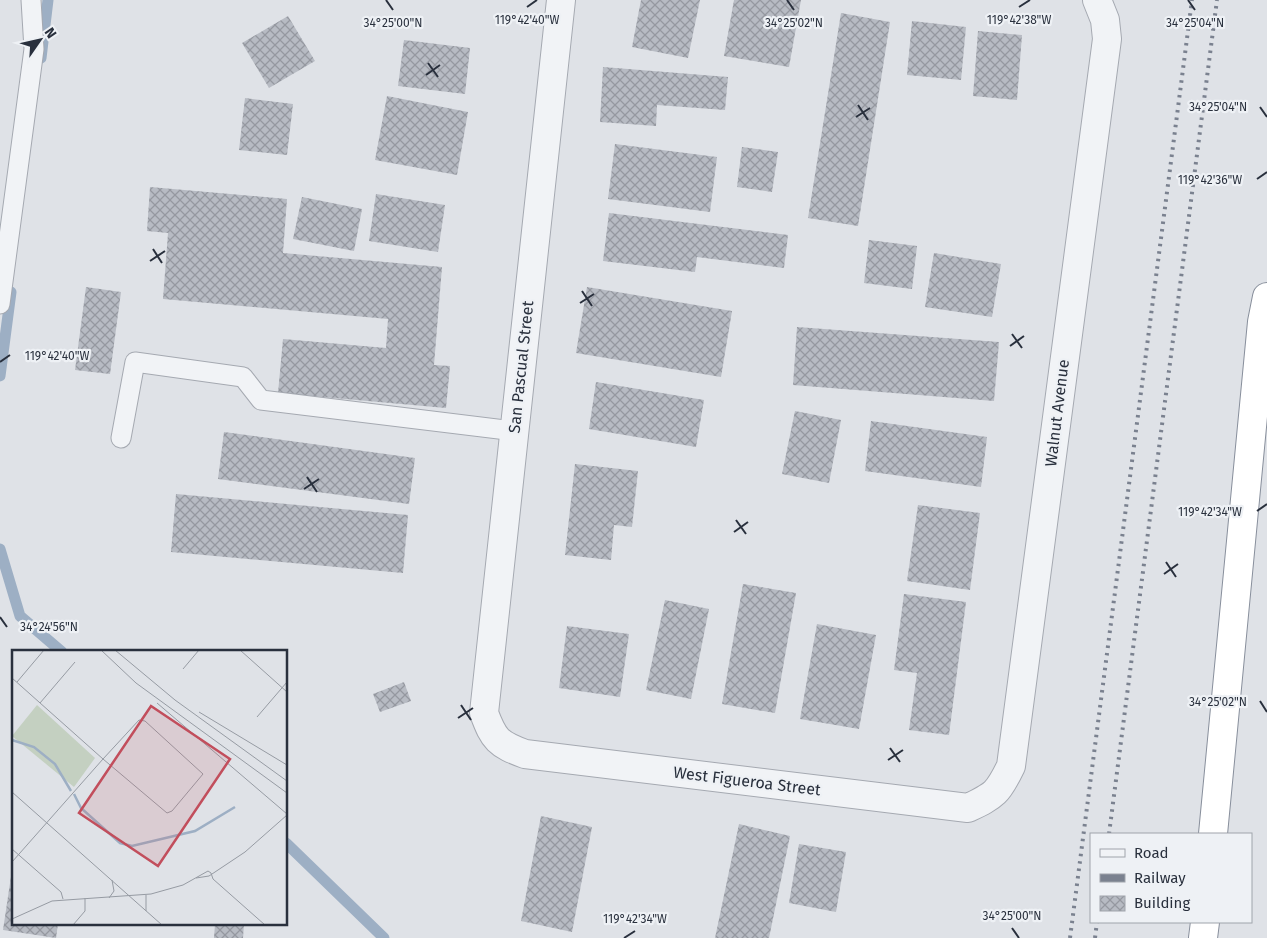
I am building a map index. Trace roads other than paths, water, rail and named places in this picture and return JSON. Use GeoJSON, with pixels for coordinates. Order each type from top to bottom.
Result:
{"type":"FeatureCollection","features":[{"type":"Feature","properties":{"kind":"highway"},"geometry":{"type":"LineString","coordinates":[[1213,833],[1261,332],[1267,297]]}},
{"type":"Feature","properties":{"kind":"highway"},"geometry":{"type":"LineString","coordinates":[[1203,938],[1205,923]]}},
{"type":"Feature","properties":{"kind":"street","name":"San Pascual Street"},"geometry":{"type":"LineString","coordinates":[[491,732],[484,713],[561,0]]}},
{"type":"Feature","properties":{"kind":"street","name":"Walnut Avenue"},"geometry":{"type":"LineString","coordinates":[[1002,785],[1011,766],[1107,39],[1105,20],[1097,0]]}},
{"type":"Feature","properties":{"kind":"street","name":"West Figueroa Street"},"geometry":{"type":"LineString","coordinates":[[491,732],[506,747],[525,754],[968,808],[991,797],[1002,785]]}},
{"type":"Feature","properties":{"kind":"lane"},"geometry":{"type":"LineString","coordinates":[[0,304],[34,49],[30,0]]}},
{"type":"Feature","properties":{"kind":"lane"},"geometry":{"type":"LineString","coordinates":[[121,438],[135,362],[243,377],[261,400],[514,431]]}},
{"type":"Feature","properties":{"kind":"waterway"},"geometry":{"type":"LineString","coordinates":[[41,58],[48,0]]}},
{"type":"Feature","properties":{"kind":"waterway"},"geometry":{"type":"LineString","coordinates":[[0,376],[11,292]]}},
{"type":"Feature","properties":{"kind":"waterway"},"geometry":{"type":"LineString","coordinates":[[0,549],[20,616],[60,650]]}},
{"type":"Feature","properties":{"kind":"waterway"},"geometry":{"type":"LineString","coordinates":[[288,845],[384,938]]}},
{"type":"Feature","properties":{"kind":"railway"},"geometry":{"type":"LineString","coordinates":[[1070,938],[1192,0]]}},
{"type":"Feature","properties":{"kind":"railway"},"geometry":{"type":"LineString","coordinates":[[1109,833],[1217,0]]}},
{"type":"Feature","properties":{"kind":"railway"},"geometry":{"type":"LineString","coordinates":[[1095,938],[1097,923]]}}]}
